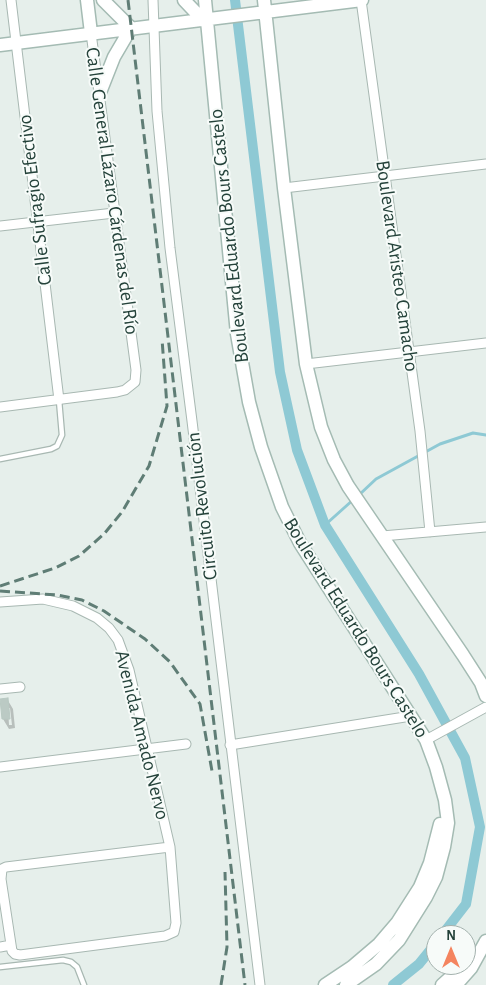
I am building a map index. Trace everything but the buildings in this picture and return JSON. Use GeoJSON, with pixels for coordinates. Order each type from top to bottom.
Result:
{"type":"FeatureCollection","features":[{"type":"Feature","properties":{"kind":"main road","name":"Calle General Lázaro Cárdenas del Río"},"geometry":{"type":"LineString","coordinates":[[87,0],[91,33]]}},
{"type":"Feature","properties":{"kind":"main road"},"geometry":{"type":"LineString","coordinates":[[102,0],[131,28]]}},
{"type":"Feature","properties":{"kind":"main road"},"geometry":{"type":"LineString","coordinates":[[184,0],[210,18]]}},
{"type":"Feature","properties":{"kind":"main road","name":"Boulevard Eduardo Bours Castelo"},"geometry":{"type":"LineString","coordinates":[[205,0],[210,18],[237,334],[247,394],[261,447],[282,507],[300,543],[411,716],[429,738],[445,800],[448,823],[444,847],[436,876],[426,897],[400,940],[376,964],[346,985]]}},
{"type":"Feature","properties":{"kind":"main road"},"geometry":{"type":"LineString","coordinates":[[0,45],[210,18],[262,8],[361,0]]}},
{"type":"Feature","properties":{"kind":"main road"},"geometry":{"type":"LineString","coordinates":[[262,8],[306,364],[316,414],[339,472],[463,655],[481,684],[485,703]]}},
{"type":"Feature","properties":{"kind":"main road"},"geometry":{"type":"LineString","coordinates":[[99,96],[114,57],[131,28]]}},
{"type":"Feature","properties":{"kind":"main road"},"geometry":{"type":"LineString","coordinates":[[326,985],[352,967],[379,944],[397,924],[420,887],[430,863],[441,824],[445,800]]}},
{"type":"Feature","properties":{"kind":"main road"},"geometry":{"type":"LineString","coordinates":[[476,950],[486,937]]}},
{"type":"Feature","properties":{"kind":"main road"},"geometry":{"type":"LineString","coordinates":[[456,985],[471,968],[486,941]]}},
{"type":"Feature","properties":{"kind":"main road"},"geometry":{"type":"LineString","coordinates":[[442,985],[453,975]]}},
{"type":"Feature","properties":{"kind":"street","name":"Calle Sufragio Efectivo"},"geometry":{"type":"LineString","coordinates":[[11,0],[59,400]]}},
{"type":"Feature","properties":{"kind":"street","name":"Circuito Revolución"},"geometry":{"type":"LineString","coordinates":[[153,0],[157,111],[169,238],[260,985]]}},
{"type":"Feature","properties":{"kind":"street","name":"Boulevard Aristeo Camacho"},"geometry":{"type":"LineString","coordinates":[[361,0],[420,431],[430,532]]}},
{"type":"Feature","properties":{"kind":"street","name":"Calle General Lázaro Cárdenas del Río"},"geometry":{"type":"LineString","coordinates":[[59,400],[125,390],[135,382],[136,370],[91,33]]}},
{"type":"Feature","properties":{"kind":"street"},"geometry":{"type":"LineString","coordinates":[[284,188],[486,164]]}},
{"type":"Feature","properties":{"kind":"street"},"geometry":{"type":"LineString","coordinates":[[0,226],[114,213]]}},
{"type":"Feature","properties":{"kind":"street"},"geometry":{"type":"LineString","coordinates":[[306,364],[486,343]]}},
{"type":"Feature","properties":{"kind":"street"},"geometry":{"type":"LineString","coordinates":[[0,407],[59,400]]}},
{"type":"Feature","properties":{"kind":"street"},"geometry":{"type":"LineString","coordinates":[[382,536],[486,527]]}},
{"type":"Feature","properties":{"kind":"street","name":"Avenida Amado Nervo"},"geometry":{"type":"LineString","coordinates":[[0,602],[30,598],[60,602],[86,612],[109,628],[124,653],[170,847],[176,923],[174,932],[164,936],[20,955],[13,950]]}},
{"type":"Feature","properties":{"kind":"street"},"geometry":{"type":"LineString","coordinates":[[0,689],[20,687]]}},
{"type":"Feature","properties":{"kind":"street"},"geometry":{"type":"LineString","coordinates":[[429,738],[485,703]]}},
{"type":"Feature","properties":{"kind":"street"},"geometry":{"type":"LineString","coordinates":[[230,745],[411,716]]}},
{"type":"Feature","properties":{"kind":"street"},"geometry":{"type":"LineString","coordinates":[[0,767],[186,744]]}},
{"type":"Feature","properties":{"kind":"street"},"geometry":{"type":"LineString","coordinates":[[0,947],[13,950],[1,879],[2,869],[170,847]]}},
{"type":"Feature","properties":{"kind":"lane"},"geometry":{"type":"LineString","coordinates":[[0,459],[51,449],[57,446],[62,435],[59,400]]}},
{"type":"Feature","properties":{"kind":"lane"},"geometry":{"type":"LineString","coordinates":[[0,966],[63,960],[71,962],[77,967],[84,985]]}},
{"type":"Feature","properties":{"kind":"waterway"},"geometry":{"type":"LineString","coordinates":[[235,0],[280,372],[297,450],[325,525],[419,674],[465,758],[480,827],[466,904],[450,925]]}},
{"type":"Feature","properties":{"kind":"waterway"},"geometry":{"type":"LineString","coordinates":[[359,495],[376,479],[440,444],[473,433],[486,435]]}},
{"type":"Feature","properties":{"kind":"waterway"},"geometry":{"type":"LineString","coordinates":[[325,525],[354,499]]}},
{"type":"Feature","properties":{"kind":"waterway"},"geometry":{"type":"LineString","coordinates":[[393,985],[419,964],[426,955]]}},
{"type":"Feature","properties":{"kind":"railway"},"geometry":{"type":"LineString","coordinates":[[128,0],[245,985]]}},
{"type":"Feature","properties":{"kind":"railway"},"geometry":{"type":"LineString","coordinates":[[0,586],[55,568],[79,556],[104,534],[122,512],[149,466],[167,406],[162,339]]}},
{"type":"Feature","properties":{"kind":"railway"},"geometry":{"type":"LineString","coordinates":[[0,591],[57,595],[82,600],[104,611],[145,639],[170,662],[200,704],[212,771]]}},
{"type":"Feature","properties":{"kind":"railway"},"geometry":{"type":"LineString","coordinates":[[221,985],[227,947],[225,872]]}}]}
